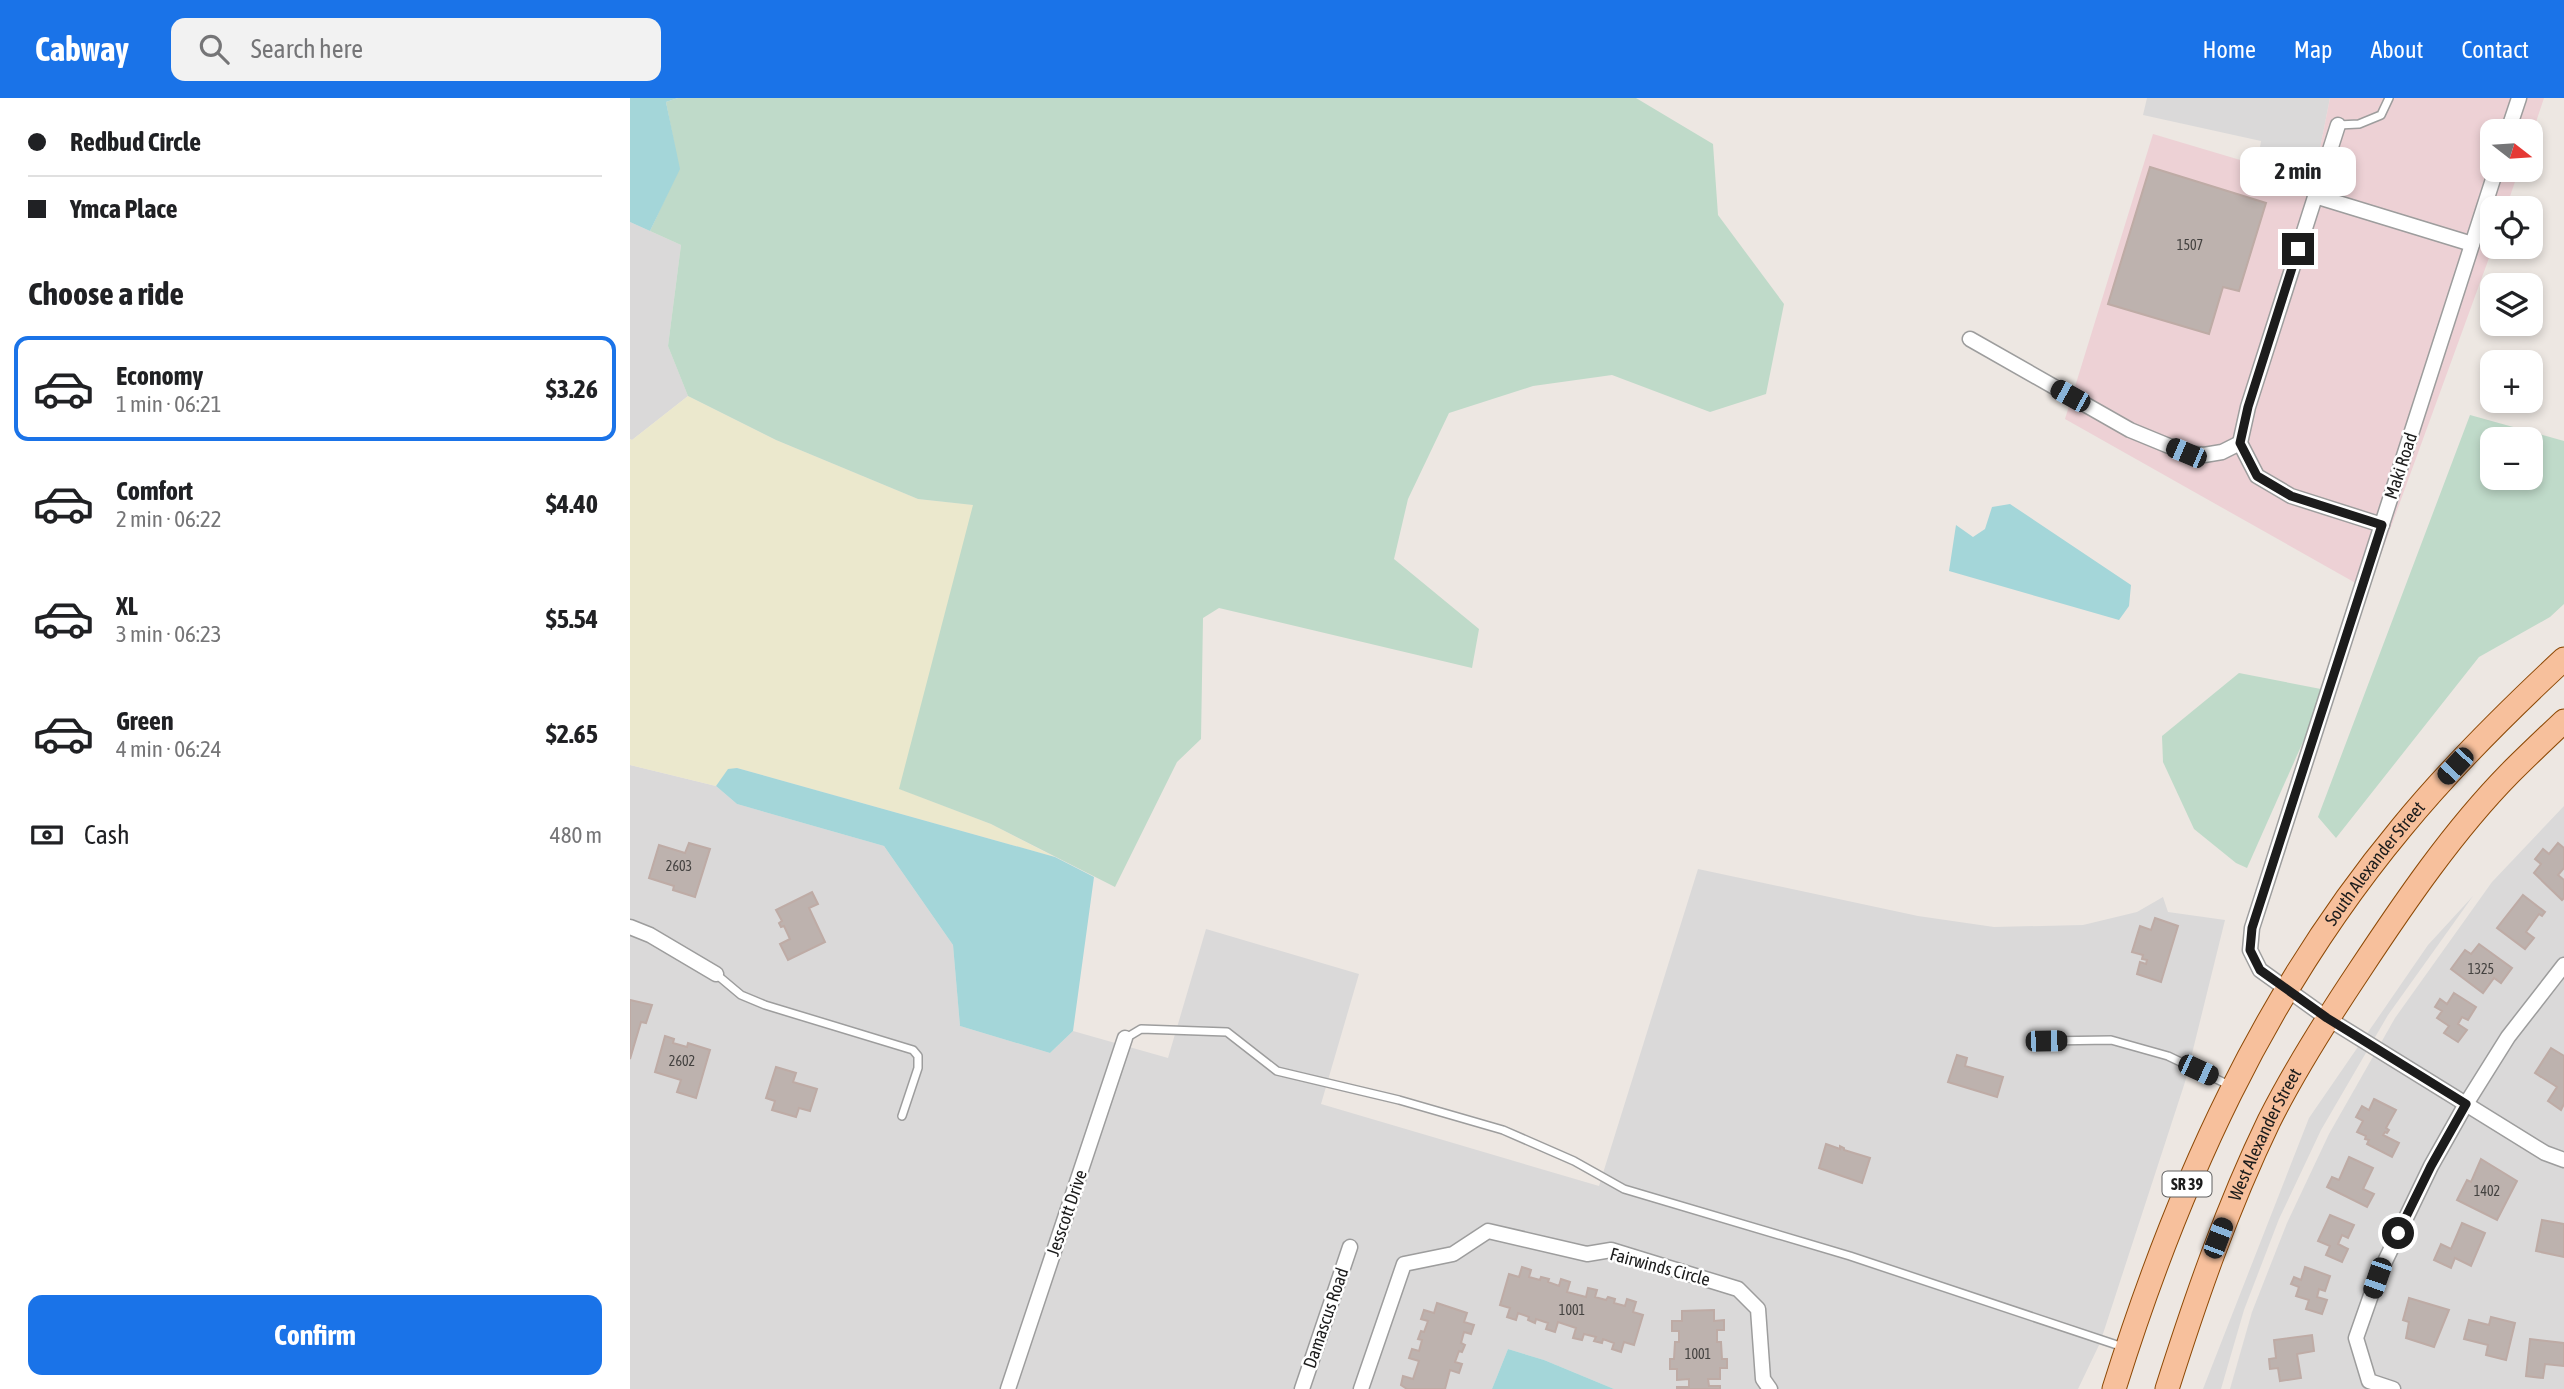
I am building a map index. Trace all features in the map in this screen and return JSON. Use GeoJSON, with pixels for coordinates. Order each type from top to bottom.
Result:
{"type":"FeatureCollection","features":[{"type":"Feature","properties":{"kind":"main road","name":"South Alexander Street"},"geometry":{"type":"LineString","coordinates":[[2287,990],[2322,935],[2402,827],[2489,729],[2564,659]]}},
{"type":"Feature","properties":{"kind":"main road","name":"West Alexander Street"},"geometry":{"type":"LineString","coordinates":[[2167,1389],[2204,1275],[2243,1178],[2270,1119],[2327,1018],[2381,937],[2444,851],[2509,774],[2564,721]]}},
{"type":"Feature","properties":{"kind":"main road","name":"SR 39"},"geometry":{"type":"LineString","coordinates":[[2114,1389],[2175,1214],[2199,1156],[2233,1086],[2287,990]]}},
{"type":"Feature","properties":{"kind":"street"},"geometry":{"type":"LineString","coordinates":[[2512,119],[2519,98]]}},
{"type":"Feature","properties":{"kind":"street"},"geometry":{"type":"LineString","coordinates":[[2338,125],[2248,407],[2240,443],[2257,476],[2291,496],[2382,525]]}},
{"type":"Feature","properties":{"kind":"street","name":"Maki Road"},"geometry":{"type":"LineString","coordinates":[[2492,182],[2252,928],[2250,950],[2260,970],[2327,1018],[2544,1153],[2564,1160]]}},
{"type":"Feature","properties":{"kind":"street"},"geometry":{"type":"LineString","coordinates":[[2315,196],[2472,244]]}},
{"type":"Feature","properties":{"kind":"street"},"geometry":{"type":"LineString","coordinates":[[1970,339],[2130,430],[2186,453],[2204,456],[2222,452],[2240,443]]}},
{"type":"Feature","properties":{"kind":"street"},"geometry":{"type":"LineString","coordinates":[[630,927],[650,935],[716,974]]}},
{"type":"Feature","properties":{"kind":"street"},"geometry":{"type":"LineString","coordinates":[[2393,1389],[2369,1381],[2356,1338],[2377,1278],[2431,1166],[2466,1104],[2508,1037],[2564,965]]}},
{"type":"Feature","properties":{"kind":"street","name":"Jesscott Drive"},"geometry":{"type":"LineString","coordinates":[[1008,1389],[1125,1038]]}},
{"type":"Feature","properties":{"kind":"street","name":"Fairwinds Circle"},"geometry":{"type":"LineString","coordinates":[[1361,1389],[1404,1264],[1453,1254],[1488,1231],[1587,1254],[1611,1250],[1738,1289],[1758,1309],[1763,1380],[1770,1389]]}},
{"type":"Feature","properties":{"kind":"street","name":"Damascus Road"},"geometry":{"type":"LineString","coordinates":[[1302,1389],[1350,1247]]}},
{"type":"Feature","properties":{"kind":"lane"},"geometry":{"type":"LineString","coordinates":[[2338,125],[2359,124],[2381,115],[2389,98]]}},
{"type":"Feature","properties":{"kind":"lane"},"geometry":{"type":"LineString","coordinates":[[716,974],[741,995],[765,1005],[913,1050],[918,1056],[918,1068],[902,1115]]}},
{"type":"Feature","properties":{"kind":"lane"},"geometry":{"type":"LineString","coordinates":[[1125,1038],[1141,1029],[1227,1032],[1277,1071],[1399,1100],[1503,1130],[1574,1161],[1624,1189],[1850,1255],[2127,1348]]}},
{"type":"Feature","properties":{"kind":"lane"},"geometry":{"type":"LineString","coordinates":[[2046,1041],[2111,1040],[2168,1056],[2233,1086]]}},
{"type":"Feature","properties":{"kind":"shaded area"},"geometry":{"type":"Polygon","coordinates":[[[2147,98],[2330,98],[2314,179],[2257,165],[2261,141],[2143,115],[2147,98]]]}},
{"type":"Feature","properties":{"kind":"shaded area"},"geometry":{"type":"Polygon","coordinates":[[[2330,98],[2544,98],[2537,119],[2480,119],[2480,182],[2515,182],[2510,196],[2480,196],[2480,259],[2489,259],[2484,273],[2480,273],[2480,283],[2368,590],[2065,419],[2153,134],[2314,179],[2330,98]]]}},
{"type":"Feature","properties":{"kind":"shaded area"},"geometry":{"type":"Polygon","coordinates":[[[630,222],[681,245],[668,346],[688,396],[632,440],[630,439],[630,222]]]}},
{"type":"Feature","properties":{"kind":"shaded area"},"geometry":{"type":"Polygon","coordinates":[[[688,396],[776,440],[918,499],[974,505],[900,789],[991,824],[1055,857],[737,768],[728,770],[716,786],[630,765],[630,439],[688,396]]]}},
{"type":"Feature","properties":{"kind":"shaded area"},"geometry":{"type":"Polygon","coordinates":[[[630,765],[716,786],[737,804],[884,846],[953,945],[960,1026],[1050,1053],[1073,1031],[1168,1058],[1206,929],[1359,974],[1321,1104],[1599,1186],[1698,869],[1918,916],[1994,927],[2083,925],[2137,912],[2163,897],[2168,912],[2225,920],[2185,1082],[2100,1343],[2078,1389],[1614,1389],[1544,1360],[1508,1349],[1492,1389],[630,1389],[630,765]]]}},
{"type":"Feature","properties":{"kind":"shaded area"},"geometry":{"type":"Polygon","coordinates":[[[2564,806],[2564,1389],[2230,1389],[2252,1312],[2287,1223],[2329,1134],[2395,1018],[2492,882],[2564,806]]]}},
{"type":"Feature","properties":{"kind":"shaded area"},"geometry":{"type":"Polygon","coordinates":[[[2473,896],[2388,1015],[2321,1130],[2279,1219],[2244,1310],[2221,1389],[2203,1389],[2309,1118],[2428,945],[2473,896]]]}},
{"type":"Feature","properties":{"kind":"green space"},"geometry":{"type":"Polygon","coordinates":[[[678,98],[1636,98],[1713,144],[1718,215],[1784,304],[1766,394],[1710,412],[1612,375],[1533,386],[1449,413],[1408,499],[1394,559],[1479,629],[1472,668],[1219,608],[1203,618],[1201,739],[1177,762],[1115,887],[991,824],[899,789],[973,505],[918,499],[776,440],[688,396],[668,346],[681,245],[650,231],[679,169],[666,102],[678,98]]]}},
{"type":"Feature","properties":{"kind":"green space"},"geometry":{"type":"Polygon","coordinates":[[[2470,415],[2513,427],[2480,427],[2480,490],[2543,490],[2543,435],[2564,441],[2564,604],[2550,617],[2479,657],[2336,838],[2318,817],[2470,415]]]}},
{"type":"Feature","properties":{"kind":"green space"},"geometry":{"type":"Polygon","coordinates":[[[2239,673],[2326,690],[2247,868],[2236,863],[2194,829],[2163,762],[2162,736],[2239,673]]]}},
{"type":"Feature","properties":{"kind":"water"},"geometry":{"type":"Polygon","coordinates":[[[630,98],[678,98],[666,102],[680,169],[650,231],[630,222],[630,98]]]}},
{"type":"Feature","properties":{"kind":"water"},"geometry":{"type":"Polygon","coordinates":[[[2010,504],[2131,585],[2129,606],[2119,620],[1949,571],[1956,525],[1973,537],[1985,529],[1992,507],[2010,504]]]}},
{"type":"Feature","properties":{"kind":"water"},"geometry":{"type":"Polygon","coordinates":[[[737,768],[1055,857],[1094,877],[1073,1031],[1050,1053],[960,1026],[953,945],[884,846],[737,804],[716,786],[728,769],[737,768]]]}},
{"type":"Feature","properties":{"kind":"water"},"geometry":{"type":"Polygon","coordinates":[[[1508,1349],[1544,1360],[1614,1389],[1492,1389],[1508,1349]]]}},
{"type":"Feature","properties":{"kind":"building"},"geometry":{"type":"Polygon","coordinates":[[[2150,167],[2266,203],[2239,291],[2223,287],[2209,334],[2108,304],[2150,167]]]}},
{"type":"Feature","properties":{"kind":"building"},"geometry":{"type":"Polygon","coordinates":[[[689,843],[710,849],[695,897],[673,890],[674,886],[649,878],[659,845],[685,853],[689,843]]]}},
{"type":"Feature","properties":{"kind":"building"},"geometry":{"type":"Polygon","coordinates":[[[2558,843],[2564,848],[2564,868],[2558,875],[2564,880],[2562,900],[2534,873],[2541,864],[2535,859],[2543,849],[2549,854],[2558,843]]]}},
{"type":"Feature","properties":{"kind":"building"},"geometry":{"type":"Polygon","coordinates":[[[812,892],[818,904],[809,908],[825,942],[788,960],[780,944],[790,939],[784,926],[781,927],[779,923],[782,921],[776,910],[812,892]]]}},
{"type":"Feature","properties":{"kind":"building"},"geometry":{"type":"Polygon","coordinates":[[[2523,895],[2545,912],[2542,916],[2539,914],[2526,932],[2534,938],[2525,949],[2497,928],[2523,895]]]}},
{"type":"Feature","properties":{"kind":"building"},"geometry":{"type":"Polygon","coordinates":[[[2155,918],[2178,926],[2161,982],[2137,974],[2140,962],[2146,964],[2147,960],[2142,959],[2143,955],[2132,952],[2140,926],[2151,930],[2155,918]]]}},
{"type":"Feature","properties":{"kind":"building"},"geometry":{"type":"Polygon","coordinates":[[[2479,944],[2512,968],[2501,983],[2494,978],[2483,993],[2451,969],[2465,950],[2471,954],[2479,944]]]}},
{"type":"Feature","properties":{"kind":"building"},"geometry":{"type":"Polygon","coordinates":[[[2454,993],[2476,1007],[2468,1020],[2462,1017],[2458,1024],[2467,1030],[2458,1042],[2444,1033],[2449,1026],[2437,1018],[2442,1011],[2435,1007],[2440,999],[2447,1004],[2454,993]]]}},
{"type":"Feature","properties":{"kind":"building"},"geometry":{"type":"Polygon","coordinates":[[[630,1000],[652,1005],[646,1023],[641,1022],[630,1059],[630,1000]]]}},
{"type":"Feature","properties":{"kind":"building"},"geometry":{"type":"Polygon","coordinates":[[[665,1036],[674,1039],[673,1043],[687,1047],[688,1043],[710,1050],[696,1098],[677,1092],[681,1080],[655,1072],[665,1036]]]}},
{"type":"Feature","properties":{"kind":"building"},"geometry":{"type":"Polygon","coordinates":[[[2551,1048],[2564,1056],[2564,1104],[2561,1110],[2548,1101],[2557,1087],[2535,1073],[2551,1048]]]}},
{"type":"Feature","properties":{"kind":"building"},"geometry":{"type":"Polygon","coordinates":[[[1957,1055],[1967,1058],[1965,1066],[2003,1077],[1997,1097],[1948,1082],[1957,1055]]]}},
{"type":"Feature","properties":{"kind":"building"},"geometry":{"type":"Polygon","coordinates":[[[776,1067],[796,1073],[793,1082],[817,1089],[810,1111],[799,1108],[796,1117],[772,1110],[775,1101],[766,1098],[776,1067]]]}},
{"type":"Feature","properties":{"kind":"building"},"geometry":{"type":"Polygon","coordinates":[[[2374,1099],[2396,1110],[2386,1128],[2389,1130],[2383,1135],[2399,1143],[2392,1157],[2367,1144],[2369,1140],[2365,1139],[2366,1136],[2357,1132],[2363,1121],[2356,1117],[2362,1106],[2369,1110],[2374,1099]]]}},
{"type":"Feature","properties":{"kind":"building"},"geometry":{"type":"Polygon","coordinates":[[[1826,1144],[1840,1149],[1840,1146],[1844,1150],[1870,1158],[1862,1183],[1819,1168],[1826,1144]]]}},
{"type":"Feature","properties":{"kind":"building"},"geometry":{"type":"Polygon","coordinates":[[[2349,1157],[2373,1168],[2363,1189],[2374,1194],[2367,1207],[2327,1187],[2332,1177],[2339,1180],[2349,1157]]]}},
{"type":"Feature","properties":{"kind":"building"},"geometry":{"type":"Polygon","coordinates":[[[2481,1159],[2517,1181],[2497,1220],[2457,1200],[2467,1180],[2471,1182],[2481,1159]]]}},
{"type":"Feature","properties":{"kind":"building"},"geometry":{"type":"Polygon","coordinates":[[[2330,1215],[2354,1225],[2348,1238],[2342,1235],[2338,1244],[2348,1249],[2342,1262],[2326,1255],[2330,1246],[2318,1241],[2330,1215]]]}},
{"type":"Feature","properties":{"kind":"building"},"geometry":{"type":"Polygon","coordinates":[[[2542,1220],[2564,1224],[2564,1257],[2536,1251],[2542,1220]]]}},
{"type":"Feature","properties":{"kind":"building"},"geometry":{"type":"Polygon","coordinates":[[[2462,1223],[2485,1233],[2471,1266],[2455,1258],[2451,1268],[2434,1260],[2441,1244],[2451,1249],[2462,1223]]]}},
{"type":"Feature","properties":{"kind":"building"},"geometry":{"type":"Polygon","coordinates":[[[1522,1267],[1531,1270],[1529,1277],[1549,1279],[1548,1282],[1559,1286],[1561,1279],[1570,1282],[1567,1292],[1586,1297],[1588,1288],[1597,1290],[1595,1297],[1615,1299],[1614,1303],[1625,1306],[1627,1299],[1636,1302],[1633,1312],[1643,1315],[1634,1345],[1624,1342],[1621,1352],[1612,1349],[1614,1343],[1603,1339],[1602,1343],[1594,1341],[1596,1337],[1584,1334],[1582,1340],[1573,1338],[1576,1328],[1558,1322],[1555,1332],[1546,1329],[1548,1323],[1536,1319],[1535,1323],[1528,1320],[1529,1317],[1518,1313],[1516,1320],[1507,1317],[1510,1308],[1500,1305],[1509,1274],[1519,1277],[1522,1267]]]}},
{"type":"Feature","properties":{"kind":"building"},"geometry":{"type":"Polygon","coordinates":[[[2305,1267],[2330,1276],[2325,1291],[2319,1289],[2317,1297],[2327,1300],[2322,1314],[2306,1309],[2309,1300],[2296,1296],[2299,1287],[2291,1284],[2294,1277],[2301,1280],[2305,1267]]]}},
{"type":"Feature","properties":{"kind":"building"},"geometry":{"type":"Polygon","coordinates":[[[2409,1298],[2449,1310],[2434,1347],[2406,1338],[2409,1322],[2403,1320],[2409,1298]]]}},
{"type":"Feature","properties":{"kind":"building"},"geometry":{"type":"Polygon","coordinates":[[[1437,1303],[1467,1313],[1464,1322],[1474,1325],[1471,1334],[1464,1332],[1461,1343],[1465,1345],[1462,1352],[1459,1351],[1455,1362],[1462,1364],[1459,1373],[1450,1370],[1445,1389],[1407,1389],[1401,1385],[1403,1376],[1413,1379],[1419,1361],[1409,1358],[1412,1349],[1419,1351],[1422,1340],[1418,1339],[1428,1321],[1421,1319],[1424,1310],[1434,1313],[1437,1303]]]}},
{"type":"Feature","properties":{"kind":"building"},"geometry":{"type":"Polygon","coordinates":[[[1714,1310],[1714,1321],[1724,1320],[1724,1330],[1717,1330],[1717,1342],[1721,1342],[1722,1359],[1727,1359],[1727,1368],[1720,1368],[1720,1379],[1708,1379],[1709,1386],[1720,1386],[1720,1389],[1677,1389],[1689,1387],[1689,1379],[1677,1380],[1677,1369],[1670,1369],[1670,1359],[1674,1359],[1675,1342],[1679,1342],[1679,1331],[1672,1331],[1672,1321],[1682,1321],[1682,1311],[1714,1310]]]}},
{"type":"Feature","properties":{"kind":"building"},"geometry":{"type":"Polygon","coordinates":[[[2491,1317],[2515,1323],[2506,1360],[2486,1355],[2488,1345],[2464,1339],[2469,1320],[2489,1325],[2491,1317]]]}},
{"type":"Feature","properties":{"kind":"building"},"geometry":{"type":"Polygon","coordinates":[[[2312,1335],[2314,1351],[2297,1354],[2301,1378],[2280,1381],[2278,1368],[2270,1369],[2269,1359],[2276,1358],[2274,1340],[2312,1335]]]}},
{"type":"Feature","properties":{"kind":"building"},"geometry":{"type":"Polygon","coordinates":[[[2530,1339],[2564,1343],[2564,1366],[2545,1364],[2543,1378],[2526,1376],[2530,1339]]]}},
{"type":"Feature","properties":{"kind":"route"},"geometry":{"type":"LineString","coordinates":[[2298,249],[2248,407],[2240,443],[2257,476],[2291,496],[2382,525],[2252,928],[2250,950],[2260,970],[2327,1018],[2466,1104],[2398,1233]]}}]}
